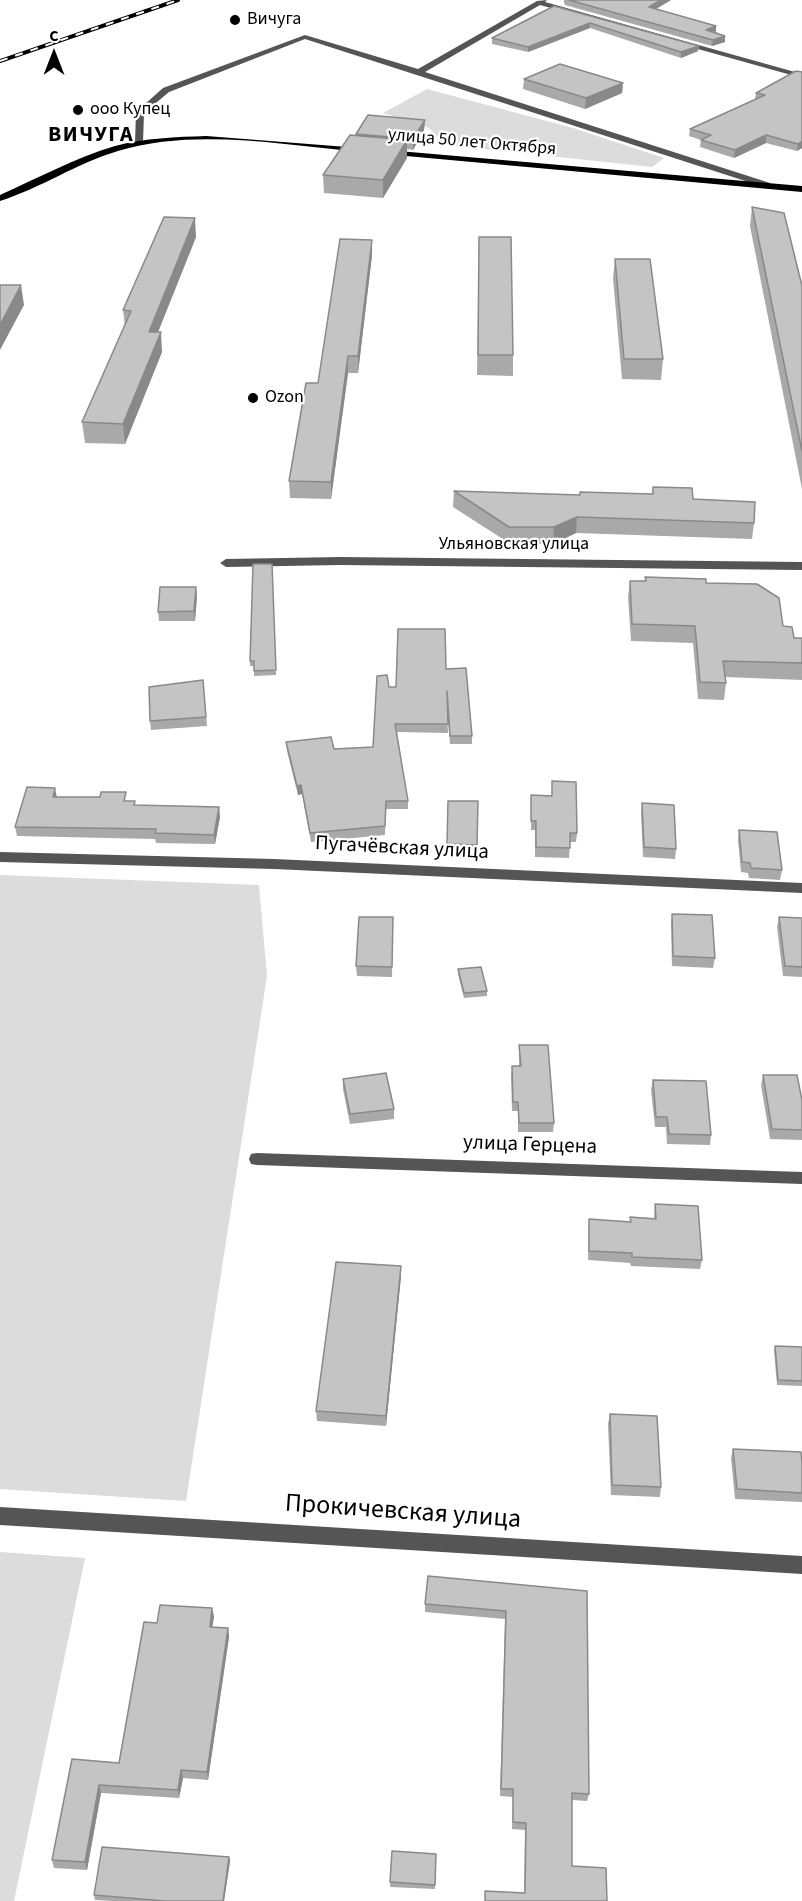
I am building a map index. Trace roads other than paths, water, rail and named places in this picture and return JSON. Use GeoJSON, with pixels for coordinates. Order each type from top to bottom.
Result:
{"type":"FeatureCollection","features":[{"type":"Feature","properties":{"kind":"main road","name":"улица 50 лет Октября"},"geometry":{"type":"LineString","coordinates":[[0,198],[117,148],[139,143],[205,138],[370,151]]}},
{"type":"Feature","properties":{"kind":"main road","name":"улица 50 лет Октября"},"geometry":{"type":"LineString","coordinates":[[382,152],[802,189]]}},
{"type":"Feature","properties":{"kind":"street"},"geometry":{"type":"LineString","coordinates":[[419,72],[541,1],[802,76]]}},
{"type":"Feature","properties":{"kind":"street"},"geometry":{"type":"LineString","coordinates":[[139,143],[140,112],[166,90],[305,37],[767,185]]}},
{"type":"Feature","properties":{"kind":"street","name":"Ульяновская улица"},"geometry":{"type":"LineString","coordinates":[[226,563],[340,561],[802,566]]}},
{"type":"Feature","properties":{"kind":"street","name":"Пугачёвская улица"},"geometry":{"type":"LineString","coordinates":[[0,856],[96,861],[286,864],[802,888]]}},
{"type":"Feature","properties":{"kind":"street","name":"улица Герцена"},"geometry":{"type":"LineString","coordinates":[[257,1159],[802,1178]]}},
{"type":"Feature","properties":{"kind":"street","name":"Прокичевская улица"},"geometry":{"type":"LineString","coordinates":[[0,1516],[802,1564]]}},
{"type":"Feature","properties":{"kind":"railway"},"geometry":{"type":"LineString","coordinates":[[0,61],[178,0]]}},
{"type":"Feature","properties":{"kind":"place","name":"Вичуга"},"geometry":{"type":"Point","coordinates":[235,20]}},
{"type":"Feature","properties":{"kind":"place","name":"ооо Купец"},"geometry":{"type":"Point","coordinates":[78,110]}},
{"type":"Feature","properties":{"kind":"place","name":"Ozon"},"geometry":{"type":"Point","coordinates":[253,398]}},
{"type":"Feature","properties":{"kind":"district","name":"ВИЧУГА"},"geometry":{"type":"Point","coordinates":[91,136]}}]}
